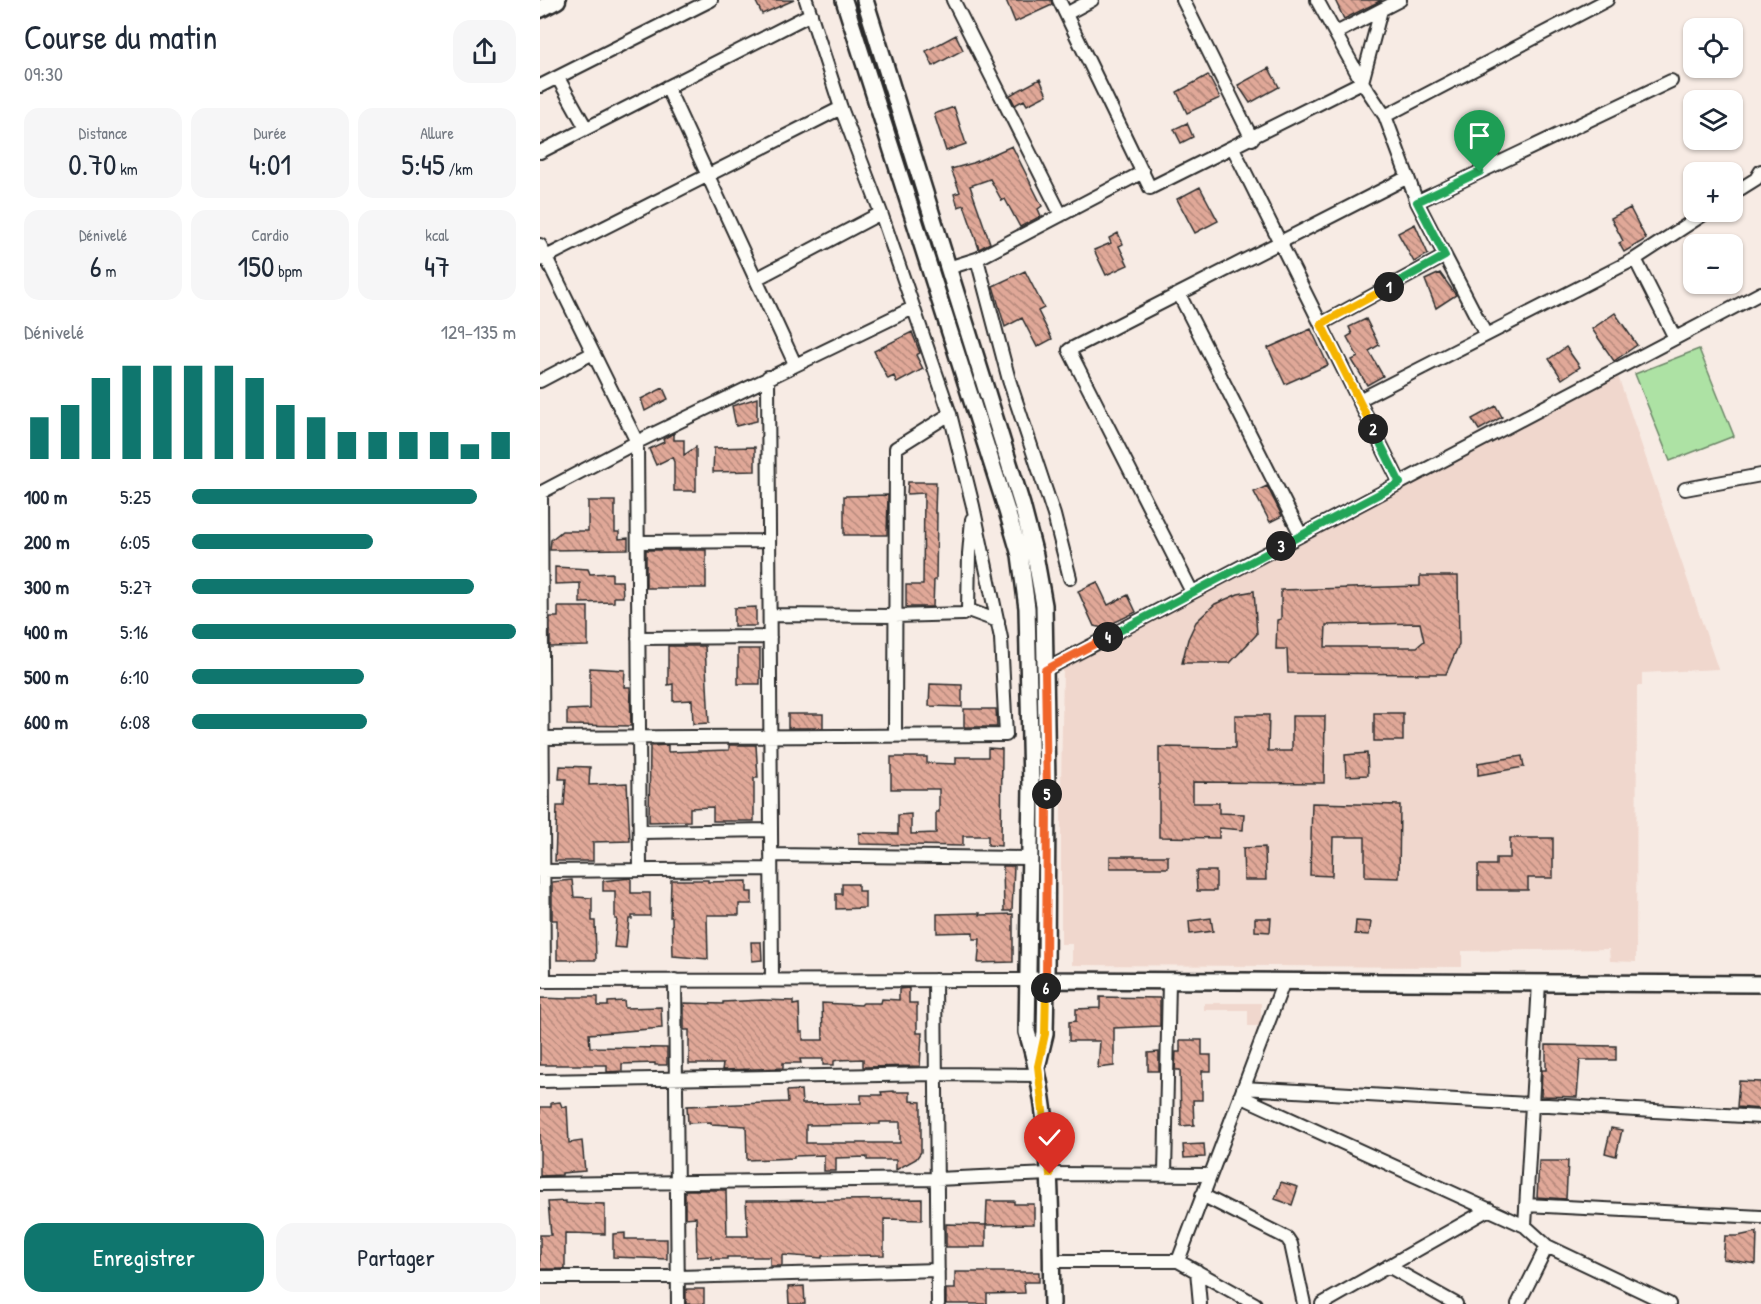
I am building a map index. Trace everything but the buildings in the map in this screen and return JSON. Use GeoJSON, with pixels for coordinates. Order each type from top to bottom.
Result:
{"type":"FeatureCollection","features":[{"type":"Feature","properties":{"kind":"main road"},"geometry":{"type":"LineString","coordinates":[[540,9],[557,0]]}},
{"type":"Feature","properties":{"kind":"street"},"geometry":{"type":"LineString","coordinates":[[540,86],[711,0]]}},
{"type":"Feature","properties":{"kind":"street"},"geometry":{"type":"LineString","coordinates":[[541,738],[1006,735],[1001,638],[973,506],[950,414],[881,213],[841,108],[806,0]]}},
{"type":"Feature","properties":{"kind":"street"},"geometry":{"type":"LineString","coordinates":[[844,0],[1020,555],[1027,608],[1030,858],[1027,1032],[1038,1070],[1050,1174],[1052,1304]]}},
{"type":"Feature","properties":{"kind":"street"},"geometry":{"type":"LineString","coordinates":[[865,0],[1022,505],[1035,555],[1044,604],[1046,980],[1045,1034],[1038,1070]]}},
{"type":"Feature","properties":{"kind":"street"},"geometry":{"type":"LineString","coordinates":[[953,0],[1061,215]]}},
{"type":"Feature","properties":{"kind":"street"},"geometry":{"type":"LineString","coordinates":[[1059,0],[1150,188],[1362,82],[1381,10]]}},
{"type":"Feature","properties":{"kind":"street"},"geometry":{"type":"LineString","coordinates":[[1066,14],[1092,0]]}},
{"type":"Feature","properties":{"kind":"street"},"geometry":{"type":"LineString","coordinates":[[1183,0],[1252,139]]}},
{"type":"Feature","properties":{"kind":"street"},"geometry":{"type":"LineString","coordinates":[[1317,0],[1362,82],[1385,116],[1417,202],[1486,335]]}},
{"type":"Feature","properties":{"kind":"street"},"geometry":{"type":"LineString","coordinates":[[1336,33],[1400,0]]}},
{"type":"Feature","properties":{"kind":"street"},"geometry":{"type":"LineString","coordinates":[[1385,116],[1607,0]]}},
{"type":"Feature","properties":{"kind":"street"},"geometry":{"type":"LineString","coordinates":[[540,152],[811,14]]}},
{"type":"Feature","properties":{"kind":"street"},"geometry":{"type":"LineString","coordinates":[[558,78],[586,128]]}},
{"type":"Feature","properties":{"kind":"street"},"geometry":{"type":"LineString","coordinates":[[1417,202],[1671,81]]}},
{"type":"Feature","properties":{"kind":"street"},"geometry":{"type":"LineString","coordinates":[[667,87],[795,364]]}},
{"type":"Feature","properties":{"kind":"street"},"geometry":{"type":"LineString","coordinates":[[543,258],[841,108]]}},
{"type":"Feature","properties":{"kind":"street"},"geometry":{"type":"LineString","coordinates":[[1233,148],[1400,483]]}},
{"type":"Feature","properties":{"kind":"street"},"geometry":{"type":"LineString","coordinates":[[1743,187],[1756,179],[1761,171]]}},
{"type":"Feature","properties":{"kind":"street"},"geometry":{"type":"LineString","coordinates":[[948,267],[977,259],[1143,172]]}},
{"type":"Feature","properties":{"kind":"street"},"geometry":{"type":"LineString","coordinates":[[1192,592],[1069,350],[1408,177]]}},
{"type":"Feature","properties":{"kind":"street"},"geometry":{"type":"LineString","coordinates":[[756,279],[881,213]]}},
{"type":"Feature","properties":{"kind":"street"},"geometry":{"type":"LineString","coordinates":[[1359,400],[1635,259],[1692,222]]}},
{"type":"Feature","properties":{"kind":"street"},"geometry":{"type":"LineString","coordinates":[[540,245],[543,258],[637,442],[640,870]]}},
{"type":"Feature","properties":{"kind":"street"},"geometry":{"type":"LineString","coordinates":[[1321,324],[1445,256]]}},
{"type":"Feature","properties":{"kind":"street"},"geometry":{"type":"LineString","coordinates":[[977,259],[1009,380],[1054,515],[1070,578]]}},
{"type":"Feature","properties":{"kind":"street"},"geometry":{"type":"LineString","coordinates":[[1635,259],[1676,338]]}},
{"type":"Feature","properties":{"kind":"street"},"geometry":{"type":"LineString","coordinates":[[1045,670],[1761,292]]}},
{"type":"Feature","properties":{"kind":"street"},"geometry":{"type":"LineString","coordinates":[[1179,294],[1301,535]]}},
{"type":"Feature","properties":{"kind":"street"},"geometry":{"type":"LineString","coordinates":[[913,308],[768,377],[540,493],[542,981],[1046,980],[1761,984]]}},
{"type":"Feature","properties":{"kind":"street"},"geometry":{"type":"LineString","coordinates":[[540,381],[593,353]]}},
{"type":"Feature","properties":{"kind":"street"},"geometry":{"type":"LineString","coordinates":[[768,377],[772,980]]}},
{"type":"Feature","properties":{"kind":"street"},"geometry":{"type":"LineString","coordinates":[[895,736],[896,448],[950,414]]}},
{"type":"Feature","properties":{"kind":"street"},"geometry":{"type":"LineString","coordinates":[[1685,489],[1761,475]]}},
{"type":"Feature","properties":{"kind":"street"},"geometry":{"type":"LineString","coordinates":[[968,610],[973,506]]}},
{"type":"Feature","properties":{"kind":"street"},"geometry":{"type":"LineString","coordinates":[[638,542],[770,541]]}},
{"type":"Feature","properties":{"kind":"street"},"geometry":{"type":"LineString","coordinates":[[770,615],[895,616],[963,614],[968,610]]}},
{"type":"Feature","properties":{"kind":"street"},"geometry":{"type":"LineString","coordinates":[[968,610],[998,621]]}},
{"type":"Feature","properties":{"kind":"street"},"geometry":{"type":"LineString","coordinates":[[638,638],[770,637]]}},
{"type":"Feature","properties":{"kind":"street"},"geometry":{"type":"LineString","coordinates":[[640,832],[771,830]]}},
{"type":"Feature","properties":{"kind":"street"},"geometry":{"type":"LineString","coordinates":[[771,855],[1030,858]]}},
{"type":"Feature","properties":{"kind":"street"},"geometry":{"type":"LineString","coordinates":[[542,871],[771,869]]}},
{"type":"Feature","properties":{"kind":"street"},"geometry":{"type":"LineString","coordinates":[[675,980],[678,1304]]}},
{"type":"Feature","properties":{"kind":"street"},"geometry":{"type":"LineString","coordinates":[[936,980],[938,1304]]}},
{"type":"Feature","properties":{"kind":"street"},"geometry":{"type":"LineString","coordinates":[[1165,1175],[1169,981]]}},
{"type":"Feature","properties":{"kind":"street"},"geometry":{"type":"LineString","coordinates":[[1178,1261],[1284,981]]}},
{"type":"Feature","properties":{"kind":"street"},"geometry":{"type":"LineString","coordinates":[[1525,1226],[1539,983]]}},
{"type":"Feature","properties":{"kind":"street"},"geometry":{"type":"LineString","coordinates":[[540,1081],[1038,1070]]}},
{"type":"Feature","properties":{"kind":"street"},"geometry":{"type":"LineString","coordinates":[[1242,1092],[1532,1104],[1761,1117]]}},
{"type":"Feature","properties":{"kind":"street"},"geometry":{"type":"LineString","coordinates":[[1242,1092],[1525,1226],[1547,1246],[1669,1304]]}},
{"type":"Feature","properties":{"kind":"street"},"geometry":{"type":"LineString","coordinates":[[540,1184],[937,1179],[1050,1174],[1210,1175]]}},
{"type":"Feature","properties":{"kind":"street"},"geometry":{"type":"LineString","coordinates":[[1202,1195],[1287,1238],[1291,1244],[1304,1304]]}},
{"type":"Feature","properties":{"kind":"street"},"geometry":{"type":"LineString","coordinates":[[1526,1205],[1761,1217]]}},
{"type":"Feature","properties":{"kind":"street"},"geometry":{"type":"LineString","coordinates":[[1322,1304],[1489,1209]]}},
{"type":"Feature","properties":{"kind":"street"},"geometry":{"type":"LineString","coordinates":[[1518,1304],[1547,1246]]}},
{"type":"Feature","properties":{"kind":"street"},"geometry":{"type":"LineString","coordinates":[[1051,1261],[1178,1261],[1255,1304]]}},
{"type":"Feature","properties":{"kind":"street"},"geometry":{"type":"LineString","coordinates":[[1388,1266],[1456,1304]]}},
{"type":"Feature","properties":{"kind":"street"},"geometry":{"type":"LineString","coordinates":[[540,1277],[678,1277],[938,1270]]}},
{"type":"Feature","properties":{"kind":"street"},"geometry":{"type":"LineString","coordinates":[[1197,1271],[1200,1304]]}},
{"type":"Feature","properties":{"kind":"shaded area"},"geometry":{"type":"Polygon","coordinates":[[[1617,373],[1718,669],[1642,673],[1642,686],[1637,686],[1636,962],[1610,961],[1609,949],[1462,951],[1462,967],[1072,965],[1072,944],[1061,944],[1063,667],[1617,373]]]}},
{"type":"Feature","properties":{"kind":"shaded area"},"geometry":{"type":"Polygon","coordinates":[[[1204,1003],[1261,1003],[1261,1026],[1248,1026],[1248,1010],[1204,1010],[1204,1003]]]}},
{"type":"Feature","properties":{"kind":"green space"},"geometry":{"type":"Polygon","coordinates":[[[1699,349],[1734,436],[1670,461],[1635,374],[1699,349]]]}},
{"type":"Feature","properties":{"kind":"route"},"geometry":{"type":"LineString","coordinates":[[1050,1174],[1038,1066],[1045,1034],[1046,980],[1045,670],[1400,483],[1321,324],[1445,256],[1417,202],[1480,172]]}}]}
